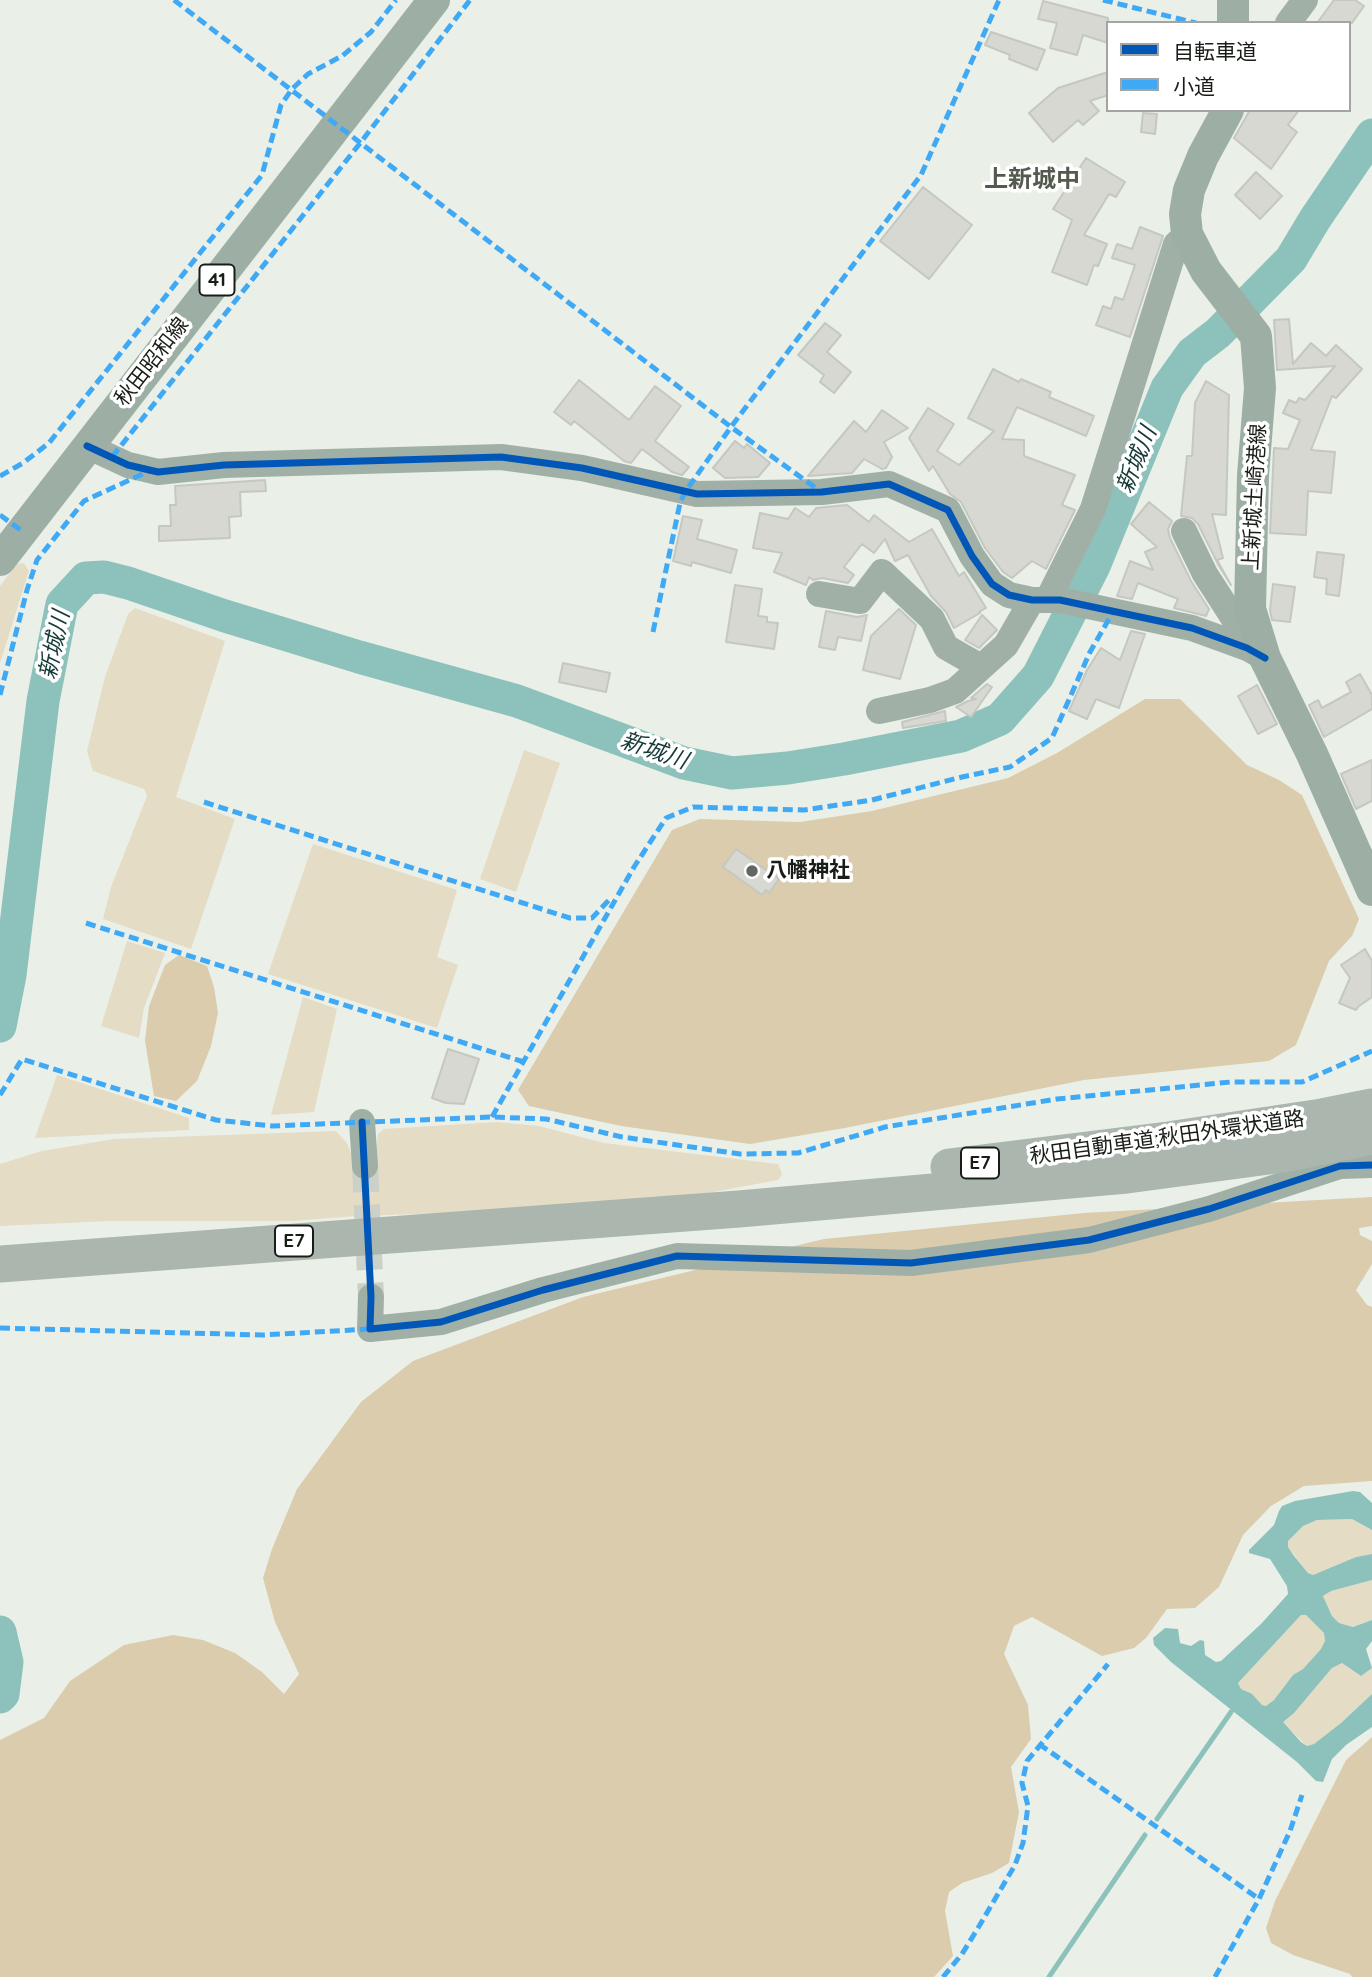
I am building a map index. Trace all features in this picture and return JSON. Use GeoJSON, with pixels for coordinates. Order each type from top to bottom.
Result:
{"type":"FeatureCollection","features":[{"type":"Feature","properties":{"kind":"highway","name":"秋田自動車道;秋田外環状道路"},"geometry":{"type":"LineString","coordinates":[[588,1219],[717,1196],[1168,1140],[1372,1107]]}},
{"type":"Feature","properties":{"kind":"highway","name":"秋田自動車道;秋田外環状道路"},"geometry":{"type":"LineString","coordinates":[[0,1264],[896,1196],[1127,1175],[1284,1154],[1372,1136]]}},
{"type":"Feature","properties":{"kind":"main road","name":"秋田昭和線"},"geometry":{"type":"LineString","coordinates":[[0,560],[434,0]]}},
{"type":"Feature","properties":{"kind":"main road"},"geometry":{"type":"LineString","coordinates":[[1233,0],[1234,21]]}},
{"type":"Feature","properties":{"kind":"main road"},"geometry":{"type":"LineString","coordinates":[[1186,234],[1185,214],[1189,190],[1203,156],[1227,112]]}},
{"type":"Feature","properties":{"kind":"main road","name":"上新城土崎港線"},"geometry":{"type":"LineString","coordinates":[[1186,234],[1206,271],[1256,336],[1260,388],[1253,475],[1250,609],[1265,658],[1312,754],[1372,890]]}},
{"type":"Feature","properties":{"kind":"street"},"geometry":{"type":"LineString","coordinates":[[1289,21],[1305,0]]}},
{"type":"Feature","properties":{"kind":"street"},"geometry":{"type":"LineString","coordinates":[[879,711],[930,700],[955,691],[1006,645],[1047,600],[1093,509],[1176,244],[1186,234]]}},
{"type":"Feature","properties":{"kind":"street"},"geometry":{"type":"LineString","coordinates":[[87,446],[128,465],[158,472],[224,465],[501,457],[582,468],[697,494],[822,492],[889,484],[947,510],[972,556],[992,584],[1009,595],[1098,608],[1192,628],[1247,648],[1265,658]]}},
{"type":"Feature","properties":{"kind":"street"},"geometry":{"type":"LineString","coordinates":[[1184,531],[1205,575],[1234,620],[1265,658]]}},
{"type":"Feature","properties":{"kind":"street"},"geometry":{"type":"LineString","coordinates":[[819,594],[860,601],[882,572],[932,619],[946,647],[981,667]]}},
{"type":"Feature","properties":{"kind":"street"},"geometry":{"type":"LineString","coordinates":[[362,1122],[365,1166]]}},
{"type":"Feature","properties":{"kind":"street"},"geometry":{"type":"LineString","coordinates":[[371,1297],[370,1329],[441,1322],[543,1290],[677,1255],[911,1263],[1089,1240],[1209,1209],[1340,1166],[1372,1165]]}},
{"type":"Feature","properties":{"kind":"shaded area"},"geometry":{"type":"Polygon","coordinates":[[[24,563],[29,571],[0,663],[0,586],[17,564],[24,563]]]}},
{"type":"Feature","properties":{"kind":"shaded area"},"geometry":{"type":"Polygon","coordinates":[[[135,608],[225,641],[176,797],[235,819],[191,949],[103,919],[111,887],[147,796],[144,789],[93,771],[87,751],[105,677],[128,614],[135,608]]]}},
{"type":"Feature","properties":{"kind":"shaded area"},"geometry":{"type":"Polygon","coordinates":[[[1145,699],[1180,699],[1247,765],[1279,780],[1302,795],[1359,919],[1352,936],[1329,961],[1296,1045],[1269,1061],[1084,1080],[845,1128],[750,1144],[621,1126],[529,1106],[518,1090],[672,830],[700,819],[800,822],[872,811],[1008,778],[1057,753],[1145,699]]]}},
{"type":"Feature","properties":{"kind":"shaded area"},"geometry":{"type":"Polygon","coordinates":[[[524,750],[560,763],[516,892],[480,879],[524,750]]]}},
{"type":"Feature","properties":{"kind":"shaded area"},"geometry":{"type":"Polygon","coordinates":[[[313,844],[457,890],[437,957],[458,965],[437,1028],[268,974],[313,844]]]}},
{"type":"Feature","properties":{"kind":"shaded area"},"geometry":{"type":"Polygon","coordinates":[[[127,941],[165,953],[144,1008],[139,1038],[101,1026],[127,941]]]}},
{"type":"Feature","properties":{"kind":"shaded area"},"geometry":{"type":"Polygon","coordinates":[[[179,955],[207,966],[218,1013],[211,1046],[197,1081],[176,1101],[154,1096],[145,1041],[149,1006],[165,965],[179,955]]]}},
{"type":"Feature","properties":{"kind":"shaded area"},"geometry":{"type":"Polygon","coordinates":[[[303,997],[337,1009],[314,1112],[271,1115],[303,997]]]}},
{"type":"Feature","properties":{"kind":"shaded area"},"geometry":{"type":"Polygon","coordinates":[[[57,1075],[189,1118],[189,1130],[35,1138],[57,1075]]]}},
{"type":"Feature","properties":{"kind":"shaded area"},"geometry":{"type":"Polygon","coordinates":[[[497,1122],[539,1126],[604,1143],[778,1164],[782,1174],[778,1180],[697,1195],[547,1210],[356,1216],[293,1221],[109,1221],[0,1226],[0,1164],[42,1151],[114,1139],[336,1131],[347,1143],[352,1156],[376,1153],[378,1134],[384,1129],[497,1122]]]}},
{"type":"Feature","properties":{"kind":"shaded area"},"geometry":{"type":"Polygon","coordinates":[[[1372,1197],[1372,1226],[1359,1228],[1360,1235],[1372,1241],[1372,1264],[1356,1290],[1367,1305],[1372,1307],[1372,1481],[1304,1486],[1271,1506],[1243,1535],[1219,1587],[1195,1608],[1167,1609],[1146,1638],[1134,1648],[1102,1656],[1032,1617],[1014,1626],[1004,1654],[1028,1705],[1031,1739],[1011,1767],[1019,1812],[1009,1863],[992,1873],[962,1883],[949,1892],[945,1911],[953,1956],[934,1977],[0,1977],[0,1740],[44,1718],[70,1681],[124,1645],[173,1635],[203,1640],[235,1653],[262,1672],[284,1694],[299,1674],[275,1622],[263,1578],[272,1549],[297,1489],[361,1402],[413,1361],[583,1297],[824,1239],[1084,1213],[1372,1197]]]}},
{"type":"Feature","properties":{"kind":"shaded area"},"geometry":{"type":"Polygon","coordinates":[[[1352,1519],[1372,1530],[1372,1554],[1356,1557],[1313,1575],[1308,1573],[1288,1547],[1288,1541],[1303,1526],[1317,1520],[1352,1519]]]}},
{"type":"Feature","properties":{"kind":"shaded area"},"geometry":{"type":"Polygon","coordinates":[[[1372,1580],[1372,1620],[1353,1627],[1339,1623],[1332,1616],[1323,1596],[1331,1591],[1372,1580]]]}},
{"type":"Feature","properties":{"kind":"shaded area"},"geometry":{"type":"Polygon","coordinates":[[[1301,1615],[1306,1615],[1324,1633],[1325,1641],[1321,1649],[1293,1676],[1274,1700],[1266,1706],[1262,1705],[1241,1689],[1238,1683],[1301,1615]]]}},
{"type":"Feature","properties":{"kind":"shaded area"},"geometry":{"type":"Polygon","coordinates":[[[1342,1663],[1361,1676],[1372,1668],[1372,1694],[1341,1723],[1314,1744],[1307,1746],[1282,1722],[1294,1713],[1332,1668],[1342,1663]]]}},
{"type":"Feature","properties":{"kind":"shaded area"},"geometry":{"type":"Polygon","coordinates":[[[1372,1737],[1372,1977],[1352,1977],[1350,1974],[1293,1955],[1271,1943],[1266,1928],[1275,1901],[1346,1760],[1372,1737]]]}},
{"type":"Feature","properties":{"kind":"water"},"geometry":{"type":"Polygon","coordinates":[[[1353,1491],[1360,1492],[1372,1503],[1372,1530],[1352,1519],[1317,1520],[1303,1526],[1288,1541],[1288,1547],[1294,1556],[1308,1573],[1313,1575],[1356,1557],[1372,1554],[1372,1580],[1331,1591],[1323,1596],[1332,1616],[1339,1623],[1353,1627],[1372,1620],[1372,1641],[1366,1649],[1372,1668],[1361,1676],[1342,1663],[1332,1668],[1283,1722],[1301,1742],[1307,1746],[1314,1744],[1372,1694],[1372,1727],[1346,1745],[1332,1759],[1323,1782],[1316,1781],[1297,1762],[1171,1662],[1154,1645],[1153,1638],[1165,1628],[1178,1629],[1180,1643],[1191,1646],[1200,1640],[1204,1641],[1205,1655],[1216,1662],[1221,1661],[1261,1624],[1288,1594],[1287,1586],[1270,1559],[1249,1553],[1249,1550],[1274,1525],[1282,1506],[1295,1501],[1353,1491]],[[1301,1615],[1238,1683],[1241,1689],[1252,1694],[1262,1705],[1266,1706],[1274,1700],[1293,1675],[1303,1669],[1321,1649],[1325,1641],[1324,1633],[1306,1615],[1301,1615]]]}},
{"type":"Feature","properties":{"kind":"building"},"geometry":{"type":"Polygon","coordinates":[[[1334,0],[1355,0],[1364,6],[1352,23],[1318,21],[1334,0]]]}},
{"type":"Feature","properties":{"kind":"building"},"geometry":{"type":"Polygon","coordinates":[[[1043,1],[1108,18],[1106,42],[1083,35],[1077,55],[1050,48],[1057,23],[1038,19],[1043,1]]]}},
{"type":"Feature","properties":{"kind":"building"},"geometry":{"type":"Polygon","coordinates":[[[991,32],[1045,50],[1037,70],[1009,59],[1010,55],[985,45],[991,32]]]}},
{"type":"Feature","properties":{"kind":"building"},"geometry":{"type":"Polygon","coordinates":[[[1106,73],[1106,96],[1090,101],[1099,111],[1083,125],[1078,120],[1053,142],[1029,113],[1058,88],[1106,73]]]}},
{"type":"Feature","properties":{"kind":"building"},"geometry":{"type":"Polygon","coordinates":[[[1249,112],[1298,112],[1288,125],[1297,132],[1271,169],[1234,138],[1249,112]]]}},
{"type":"Feature","properties":{"kind":"building"},"geometry":{"type":"Polygon","coordinates":[[[1143,113],[1157,114],[1155,134],[1141,132],[1143,113]]]}},
{"type":"Feature","properties":{"kind":"building"},"geometry":{"type":"Polygon","coordinates":[[[1086,158],[1125,182],[1116,197],[1109,194],[1084,235],[1107,244],[1098,266],[1094,265],[1087,285],[1052,272],[1072,220],[1053,209],[1086,158]]]}},
{"type":"Feature","properties":{"kind":"building"},"geometry":{"type":"Polygon","coordinates":[[[1256,172],[1282,196],[1260,219],[1235,195],[1256,172]]]}},
{"type":"Feature","properties":{"kind":"building"},"geometry":{"type":"Polygon","coordinates":[[[923,187],[972,225],[929,279],[880,241],[923,187]]]}},
{"type":"Feature","properties":{"kind":"building"},"geometry":{"type":"Polygon","coordinates":[[[1140,227],[1163,236],[1130,337],[1096,325],[1103,306],[1111,309],[1115,297],[1123,300],[1135,265],[1112,258],[1117,244],[1132,249],[1140,227]]]}},
{"type":"Feature","properties":{"kind":"building"},"geometry":{"type":"Polygon","coordinates":[[[1289,319],[1293,364],[1311,343],[1326,356],[1336,345],[1362,369],[1336,398],[1332,396],[1311,450],[1335,452],[1331,493],[1308,491],[1306,535],[1270,533],[1274,448],[1288,449],[1300,420],[1283,413],[1289,400],[1296,403],[1299,398],[1305,400],[1335,366],[1277,370],[1274,320],[1289,319]]]}},
{"type":"Feature","properties":{"kind":"building"},"geometry":{"type":"Polygon","coordinates":[[[825,323],[841,335],[827,352],[851,372],[834,393],[820,382],[824,375],[798,355],[825,323]]]}},
{"type":"Feature","properties":{"kind":"building"},"geometry":{"type":"Polygon","coordinates":[[[993,369],[1019,382],[1021,379],[1051,392],[1049,397],[1094,416],[1086,436],[1017,407],[1002,439],[1024,440],[1024,456],[1075,475],[1062,505],[1075,510],[1046,569],[1032,561],[1012,578],[1003,572],[985,548],[961,502],[950,494],[933,466],[929,471],[909,438],[928,408],[954,424],[937,451],[959,465],[994,431],[968,418],[993,369]]]}},
{"type":"Feature","properties":{"kind":"building"},"geometry":{"type":"Polygon","coordinates":[[[579,380],[629,420],[655,386],[681,406],[655,441],[689,467],[682,475],[672,472],[642,449],[631,463],[624,461],[574,421],[571,425],[554,412],[579,380]]]}},
{"type":"Feature","properties":{"kind":"building"},"geometry":{"type":"Polygon","coordinates":[[[1206,381],[1229,395],[1226,515],[1212,514],[1223,558],[1217,560],[1231,585],[1219,566],[1198,524],[1192,518],[1181,516],[1187,456],[1192,456],[1195,403],[1206,381]]]}},
{"type":"Feature","properties":{"kind":"building"},"geometry":{"type":"Polygon","coordinates":[[[882,410],[908,428],[884,442],[892,457],[886,468],[882,469],[864,459],[852,473],[808,476],[854,421],[866,432],[882,410]]]}},
{"type":"Feature","properties":{"kind":"building"},"geometry":{"type":"Polygon","coordinates":[[[735,441],[744,448],[747,444],[770,463],[758,477],[725,478],[713,468],[735,441]]]}},
{"type":"Feature","properties":{"kind":"building"},"geometry":{"type":"Polygon","coordinates":[[[265,480],[266,491],[240,492],[241,516],[229,517],[230,538],[159,541],[159,526],[171,526],[170,505],[176,505],[175,486],[265,480]]]}},
{"type":"Feature","properties":{"kind":"building"},"geometry":{"type":"Polygon","coordinates":[[[1149,502],[1172,521],[1168,529],[1170,538],[1191,581],[1209,609],[1206,616],[1174,608],[1178,599],[1138,583],[1132,599],[1117,596],[1130,561],[1153,570],[1145,552],[1157,547],[1131,524],[1149,502]]]}},
{"type":"Feature","properties":{"kind":"building"},"geometry":{"type":"Polygon","coordinates":[[[847,505],[869,522],[874,515],[909,542],[932,529],[959,576],[964,572],[986,608],[954,628],[946,612],[931,596],[908,555],[895,561],[885,539],[874,553],[862,544],[844,567],[854,575],[848,583],[822,578],[813,580],[809,577],[806,585],[774,572],[782,553],[753,548],[760,513],[788,519],[795,508],[809,517],[816,508],[847,505]]]}},
{"type":"Feature","properties":{"kind":"building"},"geometry":{"type":"Polygon","coordinates":[[[683,516],[702,520],[697,539],[737,550],[731,573],[692,562],[691,566],[673,561],[683,516]]]}},
{"type":"Feature","properties":{"kind":"building"},"geometry":{"type":"Polygon","coordinates":[[[1317,552],[1344,555],[1339,596],[1326,594],[1327,579],[1314,577],[1317,552]]]}},
{"type":"Feature","properties":{"kind":"building"},"geometry":{"type":"Polygon","coordinates":[[[1273,584],[1295,587],[1290,622],[1272,620],[1270,610],[1273,584]]]}},
{"type":"Feature","properties":{"kind":"building"},"geometry":{"type":"Polygon","coordinates":[[[735,585],[762,589],[758,616],[767,617],[767,622],[778,623],[774,649],[726,642],[735,585]]]}},
{"type":"Feature","properties":{"kind":"building"},"geometry":{"type":"Polygon","coordinates":[[[899,609],[916,625],[900,679],[863,670],[871,636],[899,609]]]}},
{"type":"Feature","properties":{"kind":"building"},"geometry":{"type":"Polygon","coordinates":[[[826,611],[857,617],[867,615],[861,641],[838,637],[835,650],[819,647],[826,611]]]}},
{"type":"Feature","properties":{"kind":"building"},"geometry":{"type":"Polygon","coordinates":[[[982,615],[997,630],[979,648],[965,640],[982,615]]]}},
{"type":"Feature","properties":{"kind":"building"},"geometry":{"type":"Polygon","coordinates":[[[1131,631],[1145,634],[1119,708],[1096,699],[1087,719],[1069,711],[1087,670],[1101,648],[1120,660],[1131,631]]]}},
{"type":"Feature","properties":{"kind":"building"},"geometry":{"type":"Polygon","coordinates":[[[563,663],[610,673],[606,692],[559,682],[563,663]]]}},
{"type":"Feature","properties":{"kind":"building"},"geometry":{"type":"Polygon","coordinates":[[[1360,674],[1372,695],[1372,709],[1324,737],[1309,705],[1318,700],[1322,708],[1351,692],[1346,682],[1360,674]]]}},
{"type":"Feature","properties":{"kind":"building"},"geometry":{"type":"Polygon","coordinates":[[[987,684],[992,687],[971,717],[956,707],[976,699],[971,698],[987,684]]]}},
{"type":"Feature","properties":{"kind":"building"},"geometry":{"type":"Polygon","coordinates":[[[1257,685],[1277,724],[1258,734],[1238,696],[1257,685]]]}},
{"type":"Feature","properties":{"kind":"building"},"geometry":{"type":"Polygon","coordinates":[[[945,711],[946,721],[903,728],[902,722],[945,711]]]}},
{"type":"Feature","properties":{"kind":"building"},"geometry":{"type":"Polygon","coordinates":[[[1372,760],[1372,801],[1356,809],[1341,774],[1372,760]]]}},
{"type":"Feature","properties":{"kind":"building","name":"八幡神社"},"geometry":{"type":"Polygon","coordinates":[[[736,849],[779,879],[769,893],[766,890],[762,895],[723,867],[736,849]]]}},
{"type":"Feature","properties":{"kind":"building"},"geometry":{"type":"Polygon","coordinates":[[[1365,949],[1372,961],[1372,997],[1356,1010],[1339,1003],[1350,978],[1341,965],[1365,949]]]}},
{"type":"Feature","properties":{"kind":"building"},"geometry":{"type":"Polygon","coordinates":[[[448,1049],[479,1059],[464,1104],[446,1103],[432,1098],[448,1049]]]}},
{"type":"Feature","properties":{"kind":"waterway","name":"新城川"},"geometry":{"type":"LineString","coordinates":[[0,1026],[10,975],[43,701],[62,604],[86,578],[104,577],[128,583],[359,657],[517,701],[684,763],[732,773],[844,759],[961,736],[1000,719],[1038,676],[1094,566],[1167,388],[1192,353],[1218,333],[1291,259],[1372,135]]}},
{"type":"Feature","properties":{"kind":"waterway","name":"新城川"},"geometry":{"type":"LineString","coordinates":[[0,1632],[7,1662],[3,1694],[0,1697]]}},
{"type":"Feature","properties":{"kind":"waterway"},"geometry":{"type":"LineString","coordinates":[[1157,1819],[1231,1712]]}},
{"type":"Feature","properties":{"kind":"waterway"},"geometry":{"type":"LineString","coordinates":[[1049,1977],[1145,1835]]}},
{"type":"Feature","properties":{"kind":"tunnel"},"geometry":{"type":"LineString","coordinates":[[365,1166],[371,1297]]}},
{"type":"Feature","properties":{"kind":"marked path"},"geometry":{"type":"LineString","coordinates":[[174,0],[731,427],[820,491]]}},
{"type":"Feature","properties":{"kind":"marked path"},"geometry":{"type":"LineString","coordinates":[[0,476],[49,443],[262,175],[281,105],[292,89],[308,74],[342,56],[371,32],[396,0]]}},
{"type":"Feature","properties":{"kind":"marked path"},"geometry":{"type":"LineString","coordinates":[[112,457],[470,0]]}},
{"type":"Feature","properties":{"kind":"marked path"},"geometry":{"type":"LineString","coordinates":[[653,632],[680,503],[685,492],[921,175],[999,0]]}},
{"type":"Feature","properties":{"kind":"marked path"},"geometry":{"type":"LineString","coordinates":[[1103,0],[1188,21]]}},
{"type":"Feature","properties":{"kind":"marked path"},"geometry":{"type":"LineString","coordinates":[[0,695],[37,560],[84,501],[149,471]]}},
{"type":"Feature","properties":{"kind":"marked path"},"geometry":{"type":"LineString","coordinates":[[0,515],[22,531]]}},
{"type":"Feature","properties":{"kind":"marked path"},"geometry":{"type":"LineString","coordinates":[[492,1117],[634,867],[666,818],[693,807],[804,810],[872,800],[1010,767],[1052,738],[1090,652],[1113,612]]}},
{"type":"Feature","properties":{"kind":"marked path"},"geometry":{"type":"LineString","coordinates":[[204,802],[570,918],[592,918],[609,900]]}},
{"type":"Feature","properties":{"kind":"marked path"},"geometry":{"type":"LineString","coordinates":[[86,923],[524,1062]]}},
{"type":"Feature","properties":{"kind":"marked path"},"geometry":{"type":"LineString","coordinates":[[0,1095],[22,1059],[216,1120],[272,1126],[492,1117],[546,1119],[622,1137],[740,1154],[798,1153],[885,1127],[1057,1099],[1231,1082],[1302,1082],[1372,1051]]}},
{"type":"Feature","properties":{"kind":"marked path"},"geometry":{"type":"LineString","coordinates":[[0,1328],[263,1335],[370,1329]]}},
{"type":"Feature","properties":{"kind":"marked path"},"geometry":{"type":"LineString","coordinates":[[943,1977],[962,1954],[1015,1865],[1023,1843],[1028,1806],[1022,1783],[1027,1761],[1108,1664]]}},
{"type":"Feature","properties":{"kind":"marked path"},"geometry":{"type":"LineString","coordinates":[[1039,1744],[1259,1899]]}},
{"type":"Feature","properties":{"kind":"marked path"},"geometry":{"type":"LineString","coordinates":[[1215,1977],[1259,1899],[1290,1831],[1302,1795]]}},
{"type":"Feature","properties":{"kind":"cycle path"},"geometry":{"type":"LineString","coordinates":[[87,446],[128,465],[158,472],[224,465],[501,457],[582,468],[697,494],[822,492],[889,484],[948,510],[972,556],[992,584],[1009,595],[1032,600],[1060,600],[1192,628],[1247,648],[1265,658]]}},
{"type":"Feature","properties":{"kind":"cycle path"},"geometry":{"type":"LineString","coordinates":[[362,1122],[371,1297],[370,1329],[441,1322],[543,1290],[677,1256],[911,1263],[1089,1240],[1209,1209],[1340,1166],[1372,1165]]}},
{"type":"Feature","properties":{"kind":"place","name":"八幡神社"},"geometry":{"type":"Point","coordinates":[752,871]}},
{"type":"Feature","properties":{"kind":"district","name":"上新城中"},"geometry":{"type":"Point","coordinates":[1032,180]}}]}
